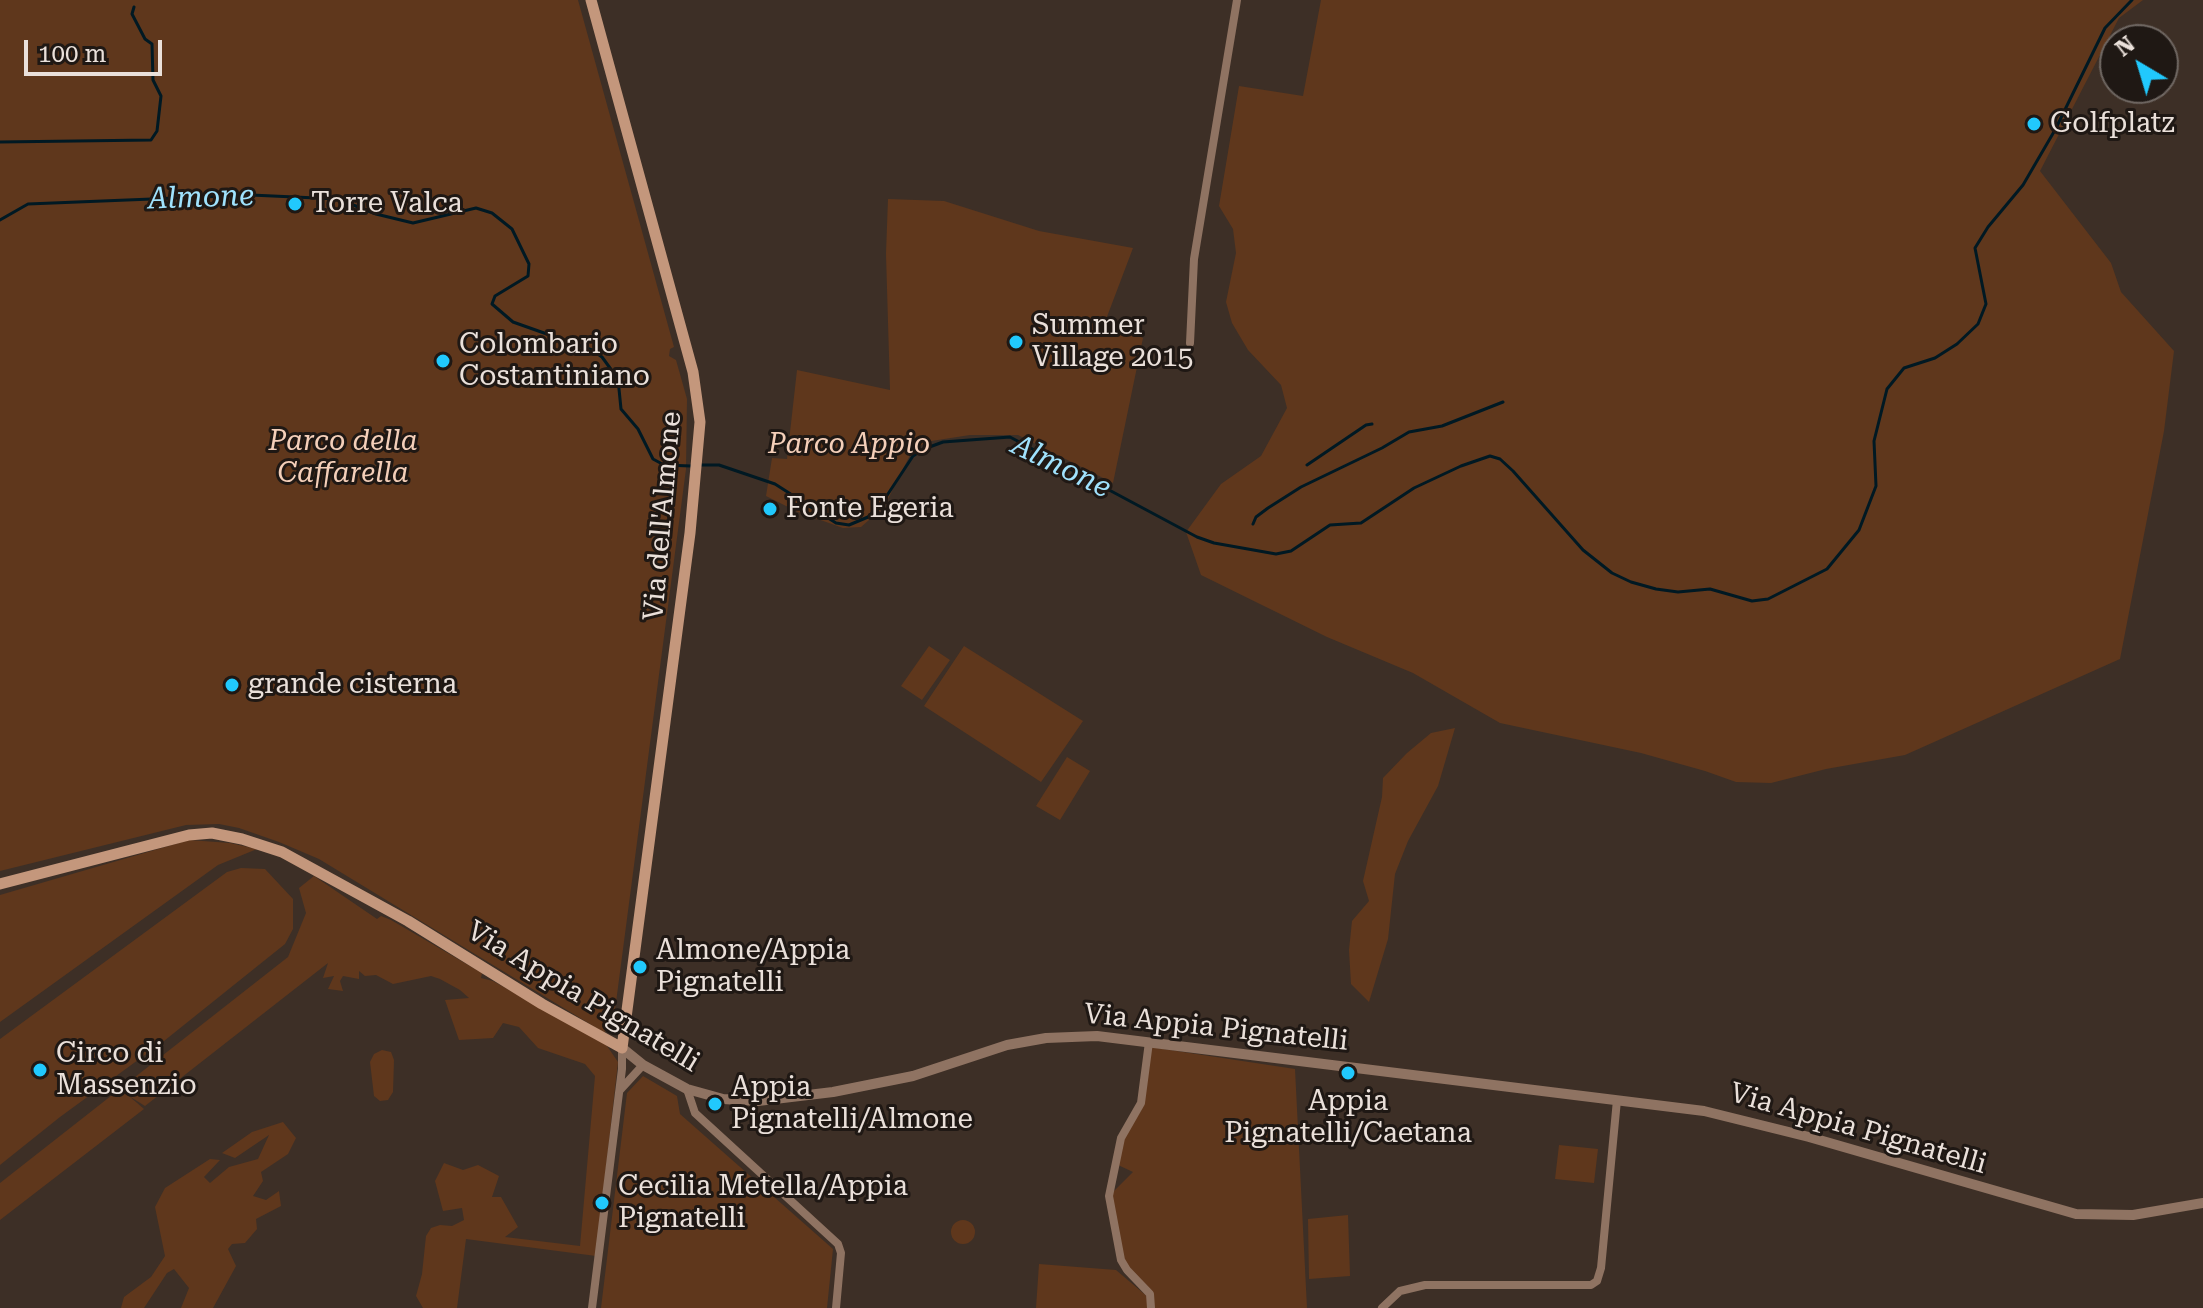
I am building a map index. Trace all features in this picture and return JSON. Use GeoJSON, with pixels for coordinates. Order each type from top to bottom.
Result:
{"type":"FeatureCollection","features":[{"type":"Feature","properties":{"kind":"main road","name":"Via dell'Almone"},"geometry":{"type":"LineString","coordinates":[[591,0],[693,372],[700,422],[698,460],[622,1048]]}},
{"type":"Feature","properties":{"kind":"main road","name":"Via Appia Pignatelli"},"geometry":{"type":"LineString","coordinates":[[0,884],[189,835],[212,833],[242,839],[282,852],[408,921],[542,1004],[622,1048]]}},
{"type":"Feature","properties":{"kind":"street"},"geometry":{"type":"LineString","coordinates":[[1190,343],[1194,259],[1237,0]]}},
{"type":"Feature","properties":{"kind":"street","name":"Via Appia Pignatelli"},"geometry":{"type":"LineString","coordinates":[[622,1048],[643,1065],[687,1089],[732,1100],[766,1101],[913,1076],[1007,1045],[1046,1038],[1097,1036],[1682,1107],[1732,1117],[2076,1214],[2133,1215],[2203,1203]]}},
{"type":"Feature","properties":{"kind":"street"},"geometry":{"type":"LineString","coordinates":[[1149,1042],[1141,1103],[1122,1134],[1109,1196],[1121,1260],[1150,1294],[1151,1308]]}},
{"type":"Feature","properties":{"kind":"street"},"geometry":{"type":"LineString","coordinates":[[592,1308],[620,1091],[622,1048]]}},
{"type":"Feature","properties":{"kind":"street"},"geometry":{"type":"LineString","coordinates":[[620,1091],[643,1065]]}},
{"type":"Feature","properties":{"kind":"street"},"geometry":{"type":"LineString","coordinates":[[687,1089],[695,1113],[838,1244],[841,1253],[836,1308]]}},
{"type":"Feature","properties":{"kind":"street"},"geometry":{"type":"LineString","coordinates":[[1382,1308],[1400,1291],[1425,1285],[1591,1285],[1597,1281],[1601,1268],[1617,1100]]}},
{"type":"Feature","properties":{"kind":"green space","name":"Parco della Caffarella"},"geometry":{"type":"Polygon","coordinates":[[[0,0],[578,0],[674,347],[670,349],[669,356],[676,360],[687,399],[686,469],[615,1010],[619,1019],[614,1030],[603,1032],[319,859],[239,828],[219,824],[186,825],[0,871],[0,0]]]}},
{"type":"Feature","properties":{"kind":"green space"},"geometry":{"type":"Polygon","coordinates":[[[1321,0],[2143,0],[2119,18],[2116,24],[2099,24],[2099,57],[2040,171],[2111,263],[2121,292],[2174,351],[2164,431],[2120,659],[1905,755],[1826,769],[1771,783],[1736,782],[1641,753],[1500,723],[1413,673],[1327,637],[1201,575],[1186,532],[1221,484],[1261,456],[1287,408],[1281,385],[1248,350],[1232,323],[1226,302],[1236,253],[1233,229],[1219,206],[1239,86],[1303,96],[1321,0]]]}},
{"type":"Feature","properties":{"kind":"green space","name":"Summer Village 2015"},"geometry":{"type":"Polygon","coordinates":[[[888,199],[944,201],[1039,231],[1133,248],[1105,322],[1143,338],[1113,483],[1018,435],[970,435],[925,442],[910,455],[884,507],[861,527],[843,528],[798,512],[766,496],[772,458],[787,459],[797,370],[890,390],[886,254],[888,199]]]}},
{"type":"Feature","properties":{"kind":"green space"},"geometry":{"type":"Polygon","coordinates":[[[929,646],[950,660],[922,700],[901,686],[929,646]]]}},
{"type":"Feature","properties":{"kind":"green space"},"geometry":{"type":"Polygon","coordinates":[[[964,646],[1083,721],[1041,782],[924,706],[964,646]]]}},
{"type":"Feature","properties":{"kind":"green space"},"geometry":{"type":"Polygon","coordinates":[[[1455,728],[1438,786],[1408,841],[1395,874],[1388,939],[1369,1002],[1351,984],[1349,950],[1352,921],[1369,901],[1363,881],[1382,797],[1383,778],[1431,733],[1455,728]]]}},
{"type":"Feature","properties":{"kind":"green space"},"geometry":{"type":"Polygon","coordinates":[[[1067,757],[1090,771],[1060,820],[1036,806],[1067,757]]]}},
{"type":"Feature","properties":{"kind":"green space"},"geometry":{"type":"Polygon","coordinates":[[[189,840],[230,843],[257,849],[218,865],[0,1022],[0,895],[189,840]]]}},
{"type":"Feature","properties":{"kind":"green space"},"geometry":{"type":"Polygon","coordinates":[[[241,868],[265,869],[293,899],[293,929],[285,944],[164,1041],[0,1165],[0,1039],[227,872],[241,868]]]}},
{"type":"Feature","properties":{"kind":"green space"},"geometry":{"type":"Polygon","coordinates":[[[314,876],[377,919],[381,916],[391,920],[482,973],[481,978],[493,981],[605,1043],[618,1062],[596,1256],[466,1239],[457,1308],[423,1308],[416,1296],[426,1236],[431,1228],[452,1226],[464,1220],[462,1208],[443,1211],[435,1181],[444,1163],[463,1170],[478,1165],[499,1176],[492,1197],[501,1197],[518,1227],[505,1237],[580,1246],[595,1076],[585,1064],[538,1048],[519,1027],[503,1023],[493,1038],[459,1040],[445,1000],[469,998],[440,979],[431,976],[393,984],[376,975],[365,976],[359,971],[359,979],[343,976],[340,981],[343,991],[328,989],[334,976],[323,978],[328,963],[145,1106],[129,1096],[144,1109],[0,1220],[0,1183],[288,957],[306,913],[299,888],[314,876]]]}},
{"type":"Feature","properties":{"kind":"green space"},"geometry":{"type":"Polygon","coordinates":[[[1150,1047],[1295,1069],[1307,1308],[1036,1308],[1039,1264],[1116,1270],[1149,1298],[1132,1276],[1119,1249],[1109,1196],[1133,1172],[1118,1165],[1126,1130],[1141,1111],[1150,1047]]]}},
{"type":"Feature","properties":{"kind":"green space"},"geometry":{"type":"Polygon","coordinates":[[[382,1050],[391,1052],[394,1060],[393,1092],[388,1100],[380,1101],[374,1096],[370,1062],[374,1054],[382,1050]]]}},
{"type":"Feature","properties":{"kind":"green space"},"geometry":{"type":"Polygon","coordinates":[[[643,1076],[677,1096],[680,1114],[833,1249],[827,1308],[601,1308],[627,1093],[643,1076]]]}},
{"type":"Feature","properties":{"kind":"green space"},"geometry":{"type":"Polygon","coordinates":[[[283,1122],[296,1138],[288,1154],[261,1172],[263,1181],[253,1196],[266,1200],[279,1191],[281,1206],[256,1219],[257,1229],[245,1243],[232,1244],[228,1249],[236,1266],[213,1308],[181,1308],[189,1288],[174,1269],[167,1273],[144,1308],[121,1308],[124,1297],[151,1277],[165,1256],[155,1207],[165,1188],[210,1159],[220,1160],[204,1177],[210,1183],[229,1167],[258,1159],[269,1135],[235,1158],[222,1153],[252,1132],[283,1122]]]}},
{"type":"Feature","properties":{"kind":"green space"},"geometry":{"type":"Polygon","coordinates":[[[1559,1145],[1598,1149],[1594,1183],[1555,1179],[1559,1145]]]}},
{"type":"Feature","properties":{"kind":"green space"},"geometry":{"type":"Polygon","coordinates":[[[1348,1215],[1350,1276],[1309,1279],[1308,1219],[1348,1215]]]}},
{"type":"Feature","properties":{"kind":"green space"},"geometry":{"type":"Polygon","coordinates":[[[963,1220],[971,1224],[975,1232],[971,1240],[963,1244],[955,1240],[951,1232],[955,1224],[963,1220]]]}},
{"type":"Feature","properties":{"kind":"waterway","name":"Almone"},"geometry":{"type":"LineString","coordinates":[[699,465],[719,465],[775,484],[836,523],[849,525],[868,517],[882,503],[913,456],[924,449],[943,442],[1010,437],[1197,537],[1276,554],[1291,551],[1330,525],[1361,523],[1414,488],[1490,456],[1500,459],[1513,471],[1583,550],[1612,573],[1656,589],[1678,592],[1710,589],[1752,601],[1768,599],[1827,569],[1859,530],[1876,486],[1874,441],[1887,389],[1904,368],[1935,358],[1957,344],[1978,324],[1986,304],[1975,248],[2023,185],[2055,130],[2105,28],[2132,0]]}},
{"type":"Feature","properties":{"kind":"waterway"},"geometry":{"type":"LineString","coordinates":[[0,142],[151,140],[157,131],[161,96],[153,80],[152,44],[145,39],[132,14],[134,7]]}},
{"type":"Feature","properties":{"kind":"waterway","name":"Almone"},"geometry":{"type":"LineString","coordinates":[[0,220],[28,204],[251,195],[338,199],[376,214],[413,223],[476,208],[492,213],[512,229],[529,264],[528,276],[495,296],[492,304],[513,322],[592,350],[602,357],[618,379],[621,409],[638,429],[653,459],[664,465],[691,466]]}},
{"type":"Feature","properties":{"kind":"waterway"},"geometry":{"type":"LineString","coordinates":[[1253,524],[1256,517],[1301,487],[1409,432],[1442,426],[1503,402]]}},
{"type":"Feature","properties":{"kind":"waterway"},"geometry":{"type":"LineString","coordinates":[[1307,465],[1372,424]]}},
{"type":"Feature","properties":{"kind":"place","name":"Golfplatz"},"geometry":{"type":"Point","coordinates":[2034,124]}},
{"type":"Feature","properties":{"kind":"place","name":"Torre Valca"},"geometry":{"type":"Point","coordinates":[295,204]}},
{"type":"Feature","properties":{"kind":"place","name":"Summer Village 2015"},"geometry":{"type":"Point","coordinates":[1016,342]}},
{"type":"Feature","properties":{"kind":"place","name":"Colombario Costantiniano"},"geometry":{"type":"Point","coordinates":[443,361]}},
{"type":"Feature","properties":{"kind":"place","name":"Fonte Egeria"},"geometry":{"type":"Point","coordinates":[770,509]}},
{"type":"Feature","properties":{"kind":"place","name":"grande cisterna"},"geometry":{"type":"Point","coordinates":[232,685]}},
{"type":"Feature","properties":{"kind":"place","name":"Almone/Appia Pignatelli"},"geometry":{"type":"Point","coordinates":[640,967]}},
{"type":"Feature","properties":{"kind":"place","name":"Circo di Massenzio"},"geometry":{"type":"Point","coordinates":[40,1070]}},
{"type":"Feature","properties":{"kind":"place","name":"Appia Pignatelli/Caetana"},"geometry":{"type":"Point","coordinates":[1348,1073]}},
{"type":"Feature","properties":{"kind":"place","name":"Appia Pignatelli/Almone"},"geometry":{"type":"Point","coordinates":[715,1104]}},
{"type":"Feature","properties":{"kind":"place","name":"Cecilia Metella/Appia Pignatelli"},"geometry":{"type":"Point","coordinates":[602,1203]}},
{"type":"Feature","properties":{"kind":"park label","name":"Parco Appio"},"geometry":{"type":"Point","coordinates":[849,445]}}]}
